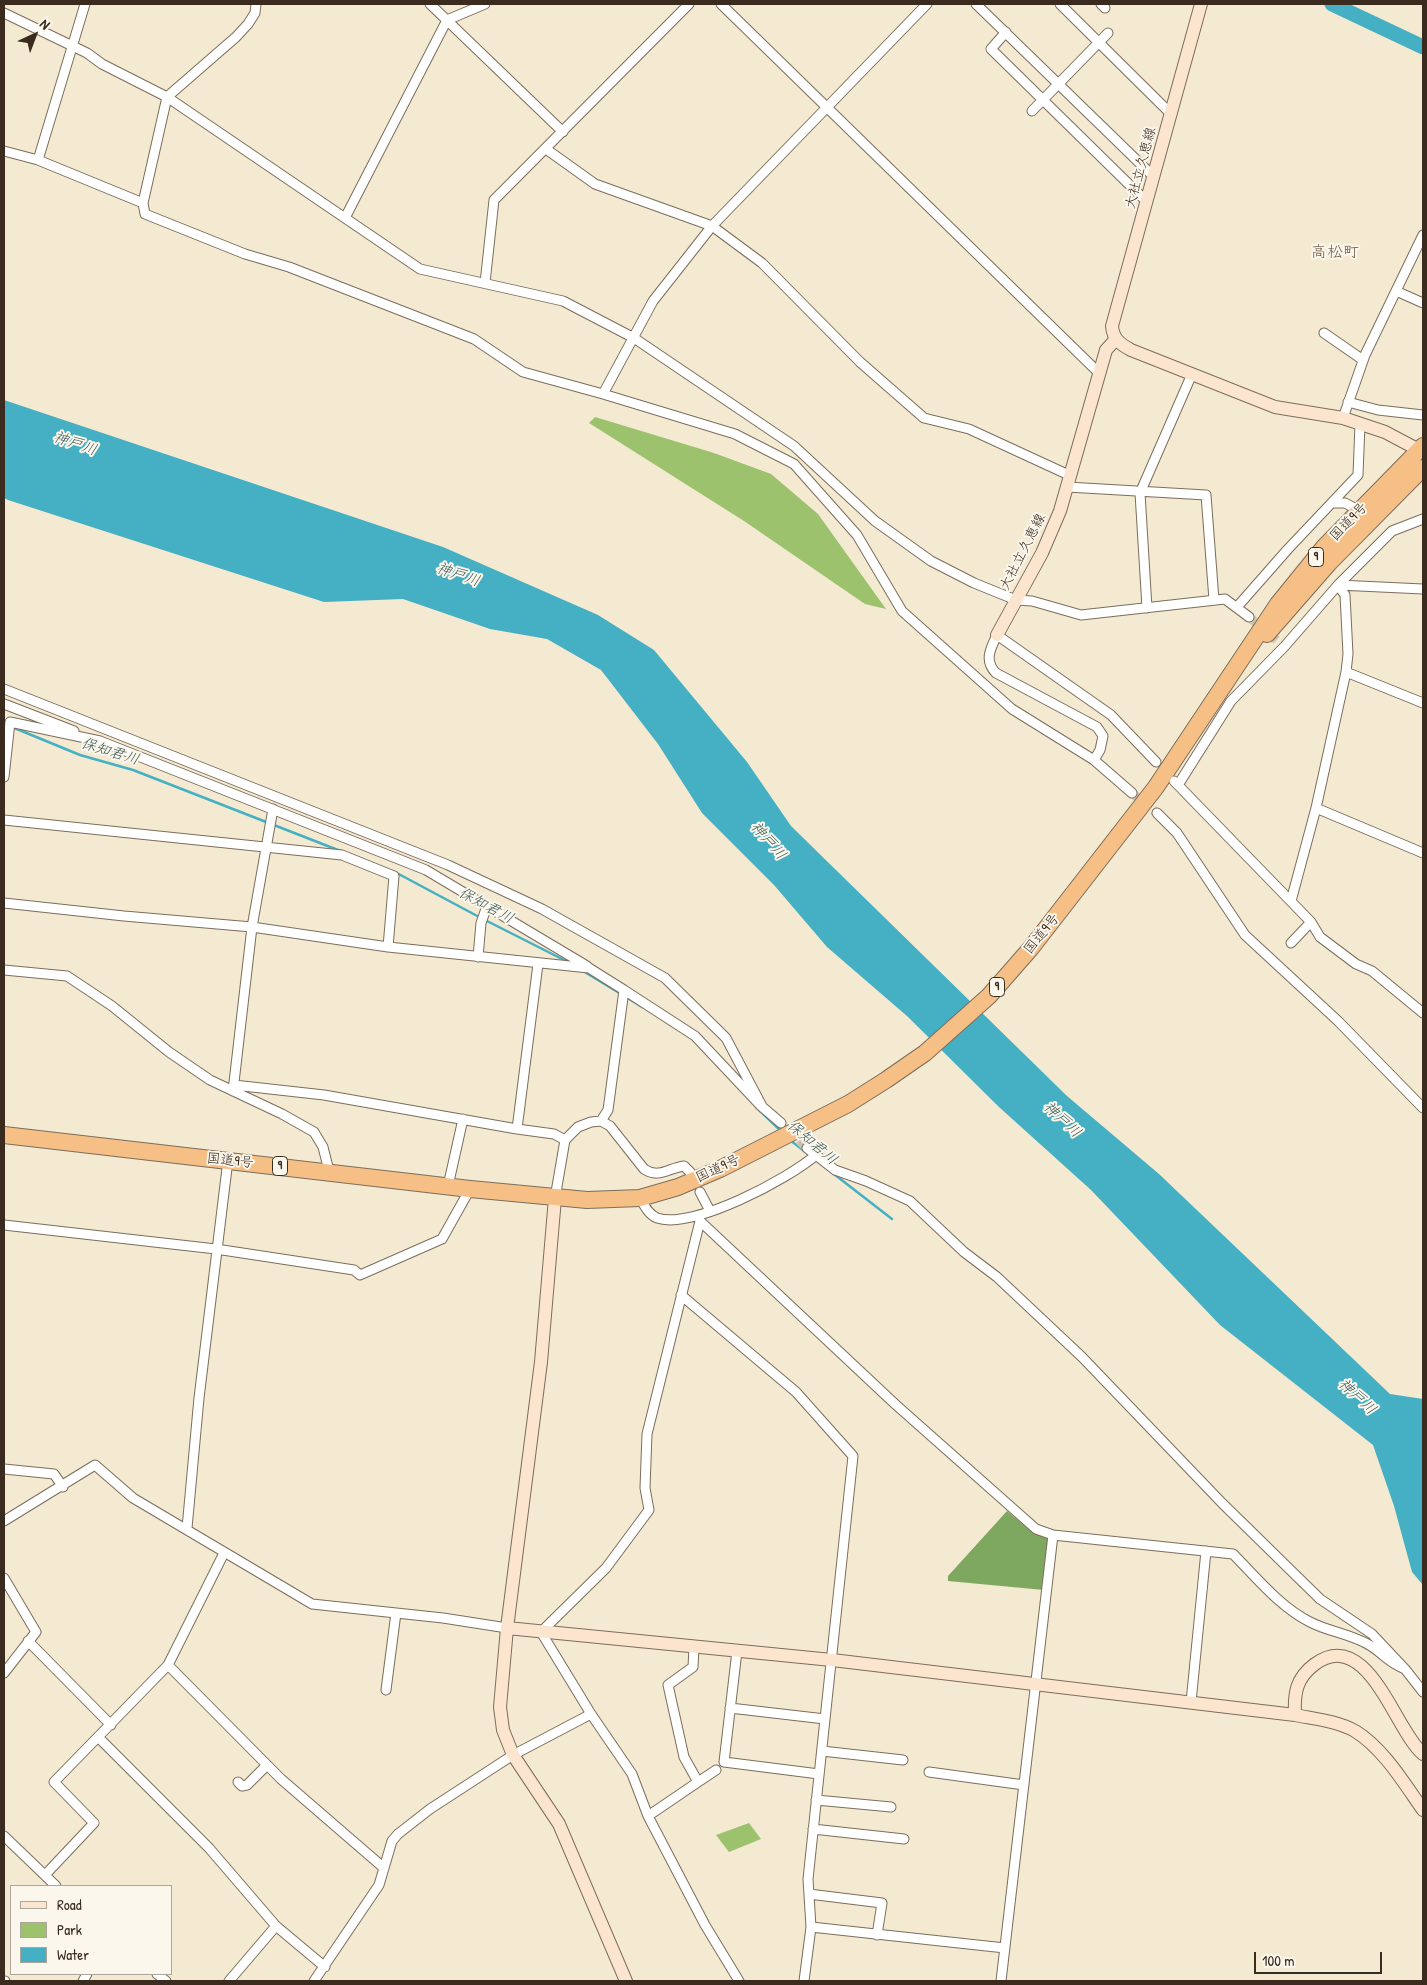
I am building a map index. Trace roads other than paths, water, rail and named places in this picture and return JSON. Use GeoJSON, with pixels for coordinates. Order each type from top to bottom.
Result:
{"type":"FeatureCollection","features":[{"type":"Feature","properties":{"kind":"highway","name":"国道9号"},"geometry":{"type":"LineString","coordinates":[[4,1135],[555,1198],[614,1200],[640,1198],[678,1187],[720,1169],[848,1104],[925,1053],[989,996],[1031,948],[1117,839],[1156,786],[1278,604],[1325,546],[1421,448]]}},
{"type":"Feature","properties":{"kind":"highway","name":"国道9号"},"geometry":{"type":"LineString","coordinates":[[1228,676],[1329,563],[1423,468]]}},
{"type":"Feature","properties":{"kind":"street"},"geometry":{"type":"LineString","coordinates":[[38,160],[86,4]]}},
{"type":"Feature","properties":{"kind":"street"},"geometry":{"type":"LineString","coordinates":[[256,4],[254,13],[242,30],[167,97],[143,203],[146,214],[245,254],[289,267],[474,339],[523,372],[735,434],[794,464],[857,535],[902,611],[1012,709],[1094,760],[1132,794]]}},
{"type":"Feature","properties":{"kind":"street"},"geometry":{"type":"LineString","coordinates":[[430,4],[563,132]]}},
{"type":"Feature","properties":{"kind":"street"},"geometry":{"type":"LineString","coordinates":[[346,216],[446,20],[485,4]]}},
{"type":"Feature","properties":{"kind":"street"},"geometry":{"type":"LineString","coordinates":[[485,283],[494,200],[689,4]]}},
{"type":"Feature","properties":{"kind":"street"},"geometry":{"type":"LineString","coordinates":[[721,4],[1100,374]]}},
{"type":"Feature","properties":{"kind":"street"},"geometry":{"type":"LineString","coordinates":[[603,394],[653,301],[712,226],[927,4]]}},
{"type":"Feature","properties":{"kind":"street"},"geometry":{"type":"LineString","coordinates":[[976,4],[1154,177]]}},
{"type":"Feature","properties":{"kind":"street"},"geometry":{"type":"LineString","coordinates":[[1060,4],[1171,114]]}},
{"type":"Feature","properties":{"kind":"street","name":"大社立久恵線"},"geometry":{"type":"LineString","coordinates":[[997,635],[1042,554],[1060,511],[1106,350],[1116,339],[1112,326],[1201,4]]}},
{"type":"Feature","properties":{"kind":"street"},"geometry":{"type":"LineString","coordinates":[[4,13],[167,97],[346,216],[420,268],[563,301],[634,338],[794,446],[875,521],[931,561],[974,584],[1016,600],[1032,601],[1081,615],[1225,599],[1249,617]]}},
{"type":"Feature","properties":{"kind":"street"},"geometry":{"type":"LineString","coordinates":[[1006,32],[991,49],[1147,202]]}},
{"type":"Feature","properties":{"kind":"street"},"geometry":{"type":"LineString","coordinates":[[1032,112],[1108,33]]}},
{"type":"Feature","properties":{"kind":"street"},"geometry":{"type":"LineString","coordinates":[[546,149],[595,184],[712,226],[762,263],[860,362],[924,418],[969,429],[1069,481],[1140,492],[1206,495],[1214,600]]}},
{"type":"Feature","properties":{"kind":"street"},"geometry":{"type":"LineString","coordinates":[[4,151],[38,160],[143,203]]}},
{"type":"Feature","properties":{"kind":"street"},"geometry":{"type":"LineString","coordinates":[[1343,418],[1363,360],[1423,235]]}},
{"type":"Feature","properties":{"kind":"street"},"geometry":{"type":"LineString","coordinates":[[1396,292],[1423,303]]}},
{"type":"Feature","properties":{"kind":"street"},"geometry":{"type":"LineString","coordinates":[[1324,333],[1363,360]]}},
{"type":"Feature","properties":{"kind":"street"},"geometry":{"type":"LineString","coordinates":[[1116,339],[1131,350],[1275,407],[1343,418],[1421,448]]}},
{"type":"Feature","properties":{"kind":"street"},"geometry":{"type":"LineString","coordinates":[[1147,608],[1140,492],[1192,374]]}},
{"type":"Feature","properties":{"kind":"street"},"geometry":{"type":"LineString","coordinates":[[1348,402],[1378,410],[1423,415]]}},
{"type":"Feature","properties":{"kind":"street"},"geometry":{"type":"LineString","coordinates":[[1237,607],[1358,476],[1360,424]]}},
{"type":"Feature","properties":{"kind":"street"},"geometry":{"type":"LineString","coordinates":[[1332,503],[1345,504],[1360,511]]}},
{"type":"Feature","properties":{"kind":"street"},"geometry":{"type":"LineString","coordinates":[[1423,519],[1392,531],[1338,585],[1231,701],[1176,783],[1311,922],[1320,937],[1356,964],[1372,971],[1423,1013]]}},
{"type":"Feature","properties":{"kind":"street"},"geometry":{"type":"LineString","coordinates":[[1338,585],[1423,589]]}},
{"type":"Feature","properties":{"kind":"street"},"geometry":{"type":"LineString","coordinates":[[1290,901],[1316,808],[1346,672],[1348,654],[1345,595],[1338,585]]}},
{"type":"Feature","properties":{"kind":"street"},"geometry":{"type":"LineString","coordinates":[[1094,760],[1100,750],[1103,736],[1097,726],[996,673],[991,668],[989,652],[997,635],[1111,715],[1156,762]]}},
{"type":"Feature","properties":{"kind":"street"},"geometry":{"type":"LineString","coordinates":[[1346,672],[1423,703]]}},
{"type":"Feature","properties":{"kind":"street"},"geometry":{"type":"LineString","coordinates":[[4,690],[448,865],[542,909],[665,978],[726,1038],[764,1108]]}},
{"type":"Feature","properties":{"kind":"street"},"geometry":{"type":"LineString","coordinates":[[4,704],[426,870],[589,968],[695,1036],[781,1124]]}},
{"type":"Feature","properties":{"kind":"street"},"geometry":{"type":"LineString","coordinates":[[4,777],[10,722],[100,741]]}},
{"type":"Feature","properties":{"kind":"street"},"geometry":{"type":"LineString","coordinates":[[1316,808],[1423,853]]}},
{"type":"Feature","properties":{"kind":"street"},"geometry":{"type":"LineString","coordinates":[[233,1088],[252,927],[272,809]]}},
{"type":"Feature","properties":{"kind":"street"},"geometry":{"type":"LineString","coordinates":[[1157,813],[1176,832],[1245,934],[1338,1021],[1423,1108]]}},
{"type":"Feature","properties":{"kind":"street"},"geometry":{"type":"LineString","coordinates":[[4,820],[342,855],[394,876],[388,947]]}},
{"type":"Feature","properties":{"kind":"street"},"geometry":{"type":"LineString","coordinates":[[4,903],[252,927],[388,947],[589,968]]}},
{"type":"Feature","properties":{"kind":"street"},"geometry":{"type":"LineString","coordinates":[[478,957],[481,923],[487,906]]}},
{"type":"Feature","properties":{"kind":"street"},"geometry":{"type":"LineString","coordinates":[[1291,943],[1311,922]]}},
{"type":"Feature","properties":{"kind":"street"},"geometry":{"type":"LineString","coordinates":[[516,1130],[538,964]]}},
{"type":"Feature","properties":{"kind":"street"},"geometry":{"type":"LineString","coordinates":[[4,970],[67,976],[112,1006],[169,1052],[210,1080],[233,1088],[314,1132],[323,1147],[329,1171]]}},
{"type":"Feature","properties":{"kind":"street"},"geometry":{"type":"LineString","coordinates":[[624,990],[608,1110],[601,1121],[578,1127],[565,1140],[555,1198],[541,1362],[507,1628],[500,1707],[503,1730],[513,1755],[559,1824],[626,1981]]}},
{"type":"Feature","properties":{"kind":"street"},"geometry":{"type":"LineString","coordinates":[[233,1088],[324,1095],[516,1130],[554,1134],[565,1140]]}},
{"type":"Feature","properties":{"kind":"street"},"geometry":{"type":"LineString","coordinates":[[448,1186],[463,1119]]}},
{"type":"Feature","properties":{"kind":"street"},"geometry":{"type":"LineString","coordinates":[[601,1121],[610,1126],[644,1170],[660,1175],[684,1166],[691,1173]]}},
{"type":"Feature","properties":{"kind":"street"},"geometry":{"type":"LineString","coordinates":[[807,1148],[835,1170],[866,1181],[910,1201],[1082,1357],[1222,1503],[1320,1599],[1372,1634],[1405,1668],[1423,1692]]}},
{"type":"Feature","properties":{"kind":"street"},"geometry":{"type":"LineString","coordinates":[[640,1198],[648,1212],[656,1218],[699,1218],[710,1211],[765,1189],[799,1169],[816,1155]]}},
{"type":"Feature","properties":{"kind":"street"},"geometry":{"type":"LineString","coordinates":[[187,1528],[216,1249],[228,1160]]}},
{"type":"Feature","properties":{"kind":"street"},"geometry":{"type":"LineString","coordinates":[[4,1225],[216,1249],[354,1270],[360,1274],[442,1239],[470,1189]]}},
{"type":"Feature","properties":{"kind":"street"},"geometry":{"type":"LineString","coordinates":[[700,1192],[710,1211]]}},
{"type":"Feature","properties":{"kind":"street"},"geometry":{"type":"LineString","coordinates":[[541,1632],[606,1568],[649,1510],[645,1488],[647,1434],[699,1218]]}},
{"type":"Feature","properties":{"kind":"street"},"geometry":{"type":"LineString","coordinates":[[699,1218],[895,1404],[1036,1529],[1053,1535],[1234,1554],[1282,1604],[1311,1623],[1346,1634],[1372,1646],[1391,1663],[1405,1668]]}},
{"type":"Feature","properties":{"kind":"street"},"geometry":{"type":"LineString","coordinates":[[681,1295],[760,1364],[780,1378],[853,1456],[808,1879],[810,1926],[804,1981]]}},
{"type":"Feature","properties":{"kind":"street"},"geometry":{"type":"LineString","coordinates":[[4,1521],[63,1487],[96,1465],[133,1498],[187,1528],[224,1553],[312,1604],[541,1632],[832,1660],[1295,1715],[1334,1723],[1355,1731],[1374,1747],[1423,1810]]}},
{"type":"Feature","properties":{"kind":"street"},"geometry":{"type":"LineString","coordinates":[[4,1469],[54,1474],[63,1487]]}},
{"type":"Feature","properties":{"kind":"street"},"geometry":{"type":"LineString","coordinates":[[1001,1981],[1053,1535]]}},
{"type":"Feature","properties":{"kind":"street"},"geometry":{"type":"LineString","coordinates":[[1191,1702],[1206,1551]]}},
{"type":"Feature","properties":{"kind":"street"},"geometry":{"type":"LineString","coordinates":[[45,1876],[94,1823],[54,1782],[100,1738],[168,1665],[224,1553]]}},
{"type":"Feature","properties":{"kind":"street"},"geometry":{"type":"LineString","coordinates":[[4,1578],[36,1632],[4,1673]]}},
{"type":"Feature","properties":{"kind":"street"},"geometry":{"type":"LineString","coordinates":[[386,1690],[396,1613]]}},
{"type":"Feature","properties":{"kind":"street"},"geometry":{"type":"LineString","coordinates":[[541,1632],[591,1714],[632,1774],[648,1816],[705,1925],[739,1981]]}},
{"type":"Feature","properties":{"kind":"street"},"geometry":{"type":"LineString","coordinates":[[28,1641],[111,1725]]}},
{"type":"Feature","properties":{"kind":"street"},"geometry":{"type":"LineString","coordinates":[[694,1647],[693,1667],[668,1686],[684,1757],[698,1782]]}},
{"type":"Feature","properties":{"kind":"street"},"geometry":{"type":"LineString","coordinates":[[737,1651],[724,1762],[819,1774]]}},
{"type":"Feature","properties":{"kind":"street"},"geometry":{"type":"LineString","coordinates":[[1295,1715],[1294,1699],[1303,1673],[1322,1659],[1340,1656],[1359,1664],[1372,1676],[1423,1754]]}},
{"type":"Feature","properties":{"kind":"street"},"geometry":{"type":"LineString","coordinates":[[168,1665],[267,1765],[384,1868]]}},
{"type":"Feature","properties":{"kind":"street"},"geometry":{"type":"LineString","coordinates":[[730,1708],[825,1719]]}},
{"type":"Feature","properties":{"kind":"street"},"geometry":{"type":"LineString","coordinates":[[315,1981],[379,1885],[392,1841],[398,1834],[430,1809],[513,1755],[591,1714]]}},
{"type":"Feature","properties":{"kind":"street"},"geometry":{"type":"LineString","coordinates":[[100,1738],[210,1848],[276,1926],[325,1967]]}},
{"type":"Feature","properties":{"kind":"street"},"geometry":{"type":"LineString","coordinates":[[822,1751],[903,1760]]}},
{"type":"Feature","properties":{"kind":"street"},"geometry":{"type":"LineString","coordinates":[[238,1782],[242,1786],[247,1785],[267,1765]]}},
{"type":"Feature","properties":{"kind":"street"},"geometry":{"type":"LineString","coordinates":[[648,1816],[716,1770]]}},
{"type":"Feature","properties":{"kind":"street"},"geometry":{"type":"LineString","coordinates":[[929,1772],[1024,1785]]}},
{"type":"Feature","properties":{"kind":"street"},"geometry":{"type":"LineString","coordinates":[[816,1800],[891,1807]]}},
{"type":"Feature","properties":{"kind":"street"},"geometry":{"type":"LineString","coordinates":[[814,1829],[904,1839]]}},
{"type":"Feature","properties":{"kind":"street"},"geometry":{"type":"LineString","coordinates":[[4,1836],[55,1885]]}},
{"type":"Feature","properties":{"kind":"street"},"geometry":{"type":"LineString","coordinates":[[809,1894],[882,1903],[878,1935]]}},
{"type":"Feature","properties":{"kind":"street"},"geometry":{"type":"LineString","coordinates":[[228,1981],[276,1926]]}},
{"type":"Feature","properties":{"kind":"street"},"geometry":{"type":"LineString","coordinates":[[810,1926],[1005,1948]]}},
{"type":"Feature","properties":{"kind":"water","name":"神戸川"},"geometry":{"type":"Polygon","coordinates":[[[4,400],[443,547],[598,615],[654,650],[747,762],[791,826],[1067,1096],[1159,1174],[1390,1394],[1423,1399],[1423,1585],[1412,1572],[1394,1506],[1373,1445],[1220,1325],[1091,1190],[999,1107],[907,1016],[827,947],[774,885],[702,813],[658,744],[601,670],[547,639],[490,629],[403,599],[324,602],[8,500],[4,498],[4,400]]]}},
{"type":"Feature","properties":{"kind":"waterway"},"geometry":{"type":"LineString","coordinates":[[1332,4],[1423,47]]}},
{"type":"Feature","properties":{"kind":"waterway","name":"保知君川"},"geometry":{"type":"LineString","coordinates":[[12,727],[80,755],[133,770],[343,852]]}},
{"type":"Feature","properties":{"kind":"waterway","name":"保知君川"},"geometry":{"type":"LineString","coordinates":[[393,871],[481,918]]}},
{"type":"Feature","properties":{"kind":"waterway","name":"保知君川"},"geometry":{"type":"LineString","coordinates":[[485,920],[570,963]]}},
{"type":"Feature","properties":{"kind":"waterway","name":"保知君川"},"geometry":{"type":"LineString","coordinates":[[583,971],[621,994]]}},
{"type":"Feature","properties":{"kind":"waterway","name":"保知君川"},"geometry":{"type":"LineString","coordinates":[[626,997],[642,1007]]}},
{"type":"Feature","properties":{"kind":"waterway","name":"保知君川"},"geometry":{"type":"LineString","coordinates":[[756,1107],[781,1131]]}},
{"type":"Feature","properties":{"kind":"waterway","name":"保知君川"},"geometry":{"type":"LineString","coordinates":[[790,1140],[892,1219]]}},
{"type":"Feature","properties":{"kind":"tunnel"},"geometry":{"type":"LineString","coordinates":[[1249,617],[1280,643]]}},
{"type":"Feature","properties":{"kind":"tunnel"},"geometry":{"type":"LineString","coordinates":[[1132,793],[1157,813]]}},
{"type":"Feature","properties":{"kind":"tunnel"},"geometry":{"type":"LineString","coordinates":[[789,1131],[807,1148]]}},
{"type":"Feature","properties":{"kind":"district","name":"高松町"},"geometry":{"type":"Point","coordinates":[1335,253]}}]}
